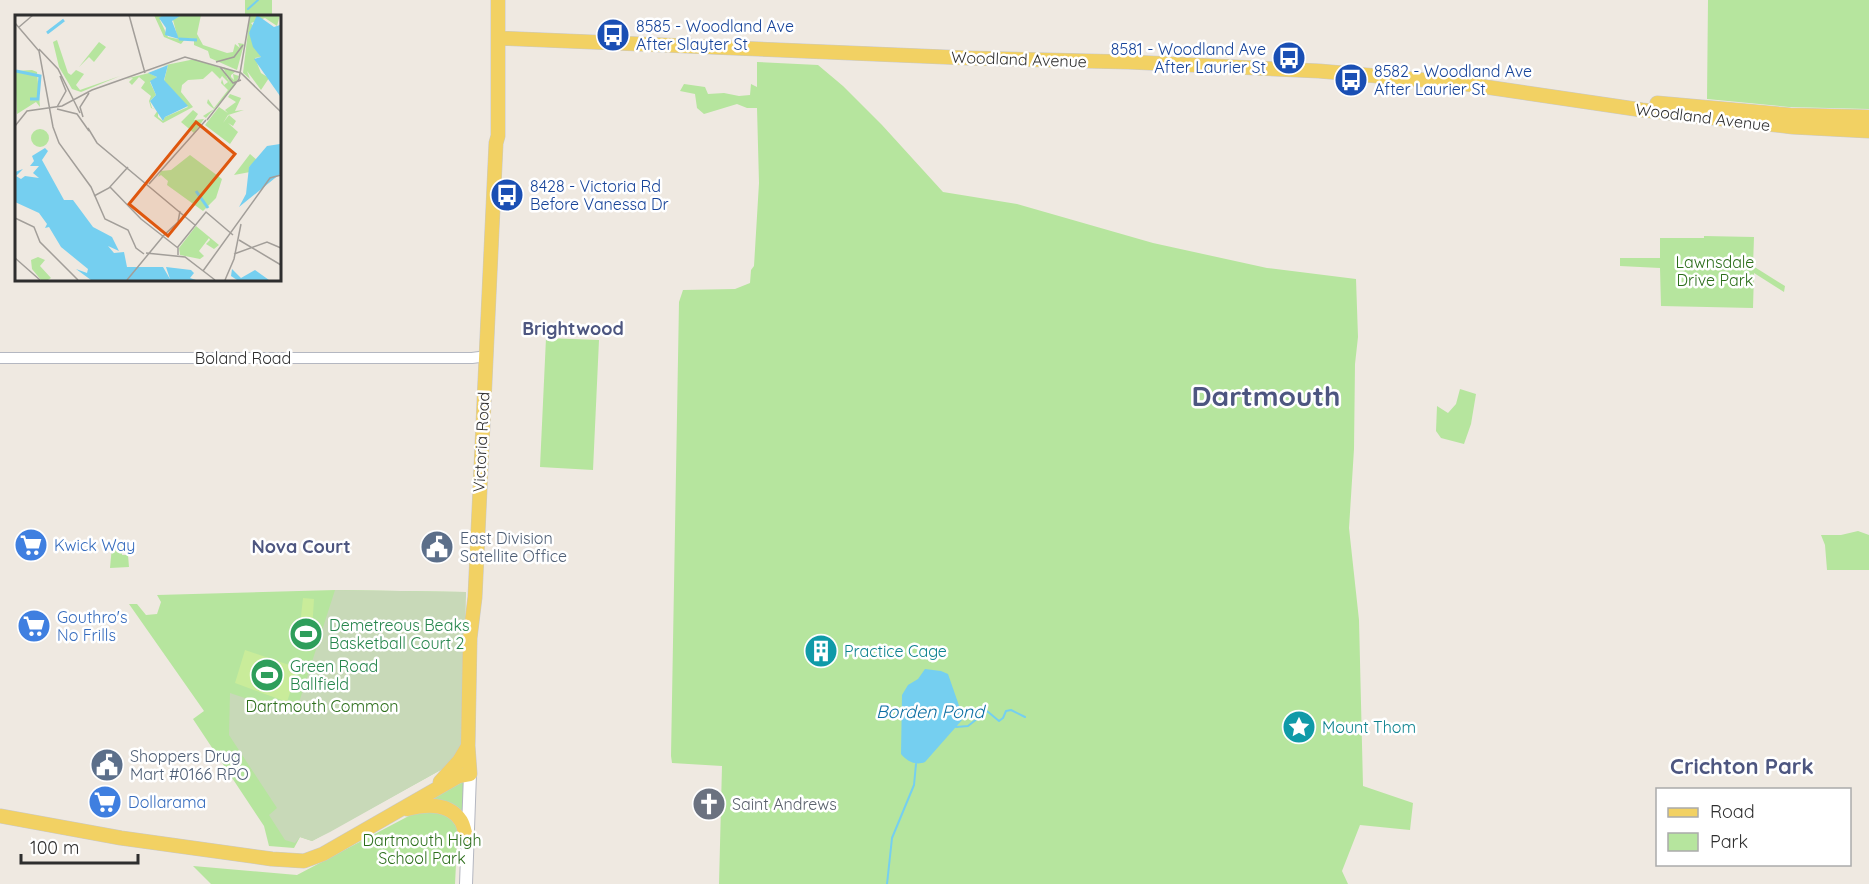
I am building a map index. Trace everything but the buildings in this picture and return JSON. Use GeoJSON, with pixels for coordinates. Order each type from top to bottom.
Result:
{"type":"FeatureCollection","features":[{"type":"Feature","properties":{"kind":"main road","name":"Victoria Road"},"geometry":{"type":"LineString","coordinates":[[466,884],[470,774],[468,746],[470,638],[475,597],[487,357],[499,73],[498,0]]}},
{"type":"Feature","properties":{"kind":"main road","name":"Woodland Avenue"},"geometry":{"type":"LineString","coordinates":[[499,39],[1319,71],[1459,83],[1692,117],[1793,128],[1869,131]]}},
{"type":"Feature","properties":{"kind":"main road"},"geometry":{"type":"LineString","coordinates":[[499,73],[503,58],[511,46],[520,39]]}},
{"type":"Feature","properties":{"kind":"main road","name":"Woodland Avenue"},"geometry":{"type":"LineString","coordinates":[[1538,93],[1790,115],[1869,117]]}},
{"type":"Feature","properties":{"kind":"main road"},"geometry":{"type":"LineString","coordinates":[[430,791],[459,761],[468,746]]}},
{"type":"Feature","properties":{"kind":"main road"},"geometry":{"type":"LineString","coordinates":[[0,816],[121,838],[272,859],[304,861],[323,854],[430,791],[459,776],[470,774]]}},
{"type":"Feature","properties":{"kind":"main road"},"geometry":{"type":"LineString","coordinates":[[397,812],[419,805],[445,807],[461,821],[467,840]]}},
{"type":"Feature","properties":{"kind":"street","name":"Boland Road"},"geometry":{"type":"LineString","coordinates":[[0,358],[487,357]]}},
{"type":"Feature","properties":{"kind":"green space"},"geometry":{"type":"Polygon","coordinates":[[[245,0],[272,0],[272,15],[245,15],[245,0]]]}},
{"type":"Feature","properties":{"kind":"green space"},"geometry":{"type":"Polygon","coordinates":[[[1708,0],[1869,0],[1869,109],[1789,107],[1707,99],[1708,0]]]}},
{"type":"Feature","properties":{"kind":"green space"},"geometry":{"type":"Polygon","coordinates":[[[757,62],[818,65],[882,125],[943,192],[1017,204],[1153,243],[1267,268],[1356,279],[1358,337],[1349,528],[1359,620],[1363,786],[1413,803],[1410,830],[1360,825],[1342,871],[1348,884],[719,884],[722,766],[672,763],[671,756],[679,302],[683,290],[735,289],[750,283],[751,270],[754,266],[759,183],[757,108],[747,108],[737,104],[704,114],[697,108],[695,94],[680,91],[684,84],[705,87],[708,94],[750,95],[751,84],[757,87],[757,62]]]}},
{"type":"Feature","properties":{"kind":"green space","name":"Lawnsdale Drive Park"},"geometry":{"type":"Polygon","coordinates":[[[1704,236],[1754,237],[1753,266],[1785,286],[1784,292],[1754,273],[1753,308],[1661,306],[1660,268],[1620,266],[1620,258],[1660,258],[1660,238],[1704,238],[1704,236]]]}},
{"type":"Feature","properties":{"kind":"green space"},"geometry":{"type":"Polygon","coordinates":[[[546,338],[599,340],[593,470],[540,467],[546,338]]]}},
{"type":"Feature","properties":{"kind":"green space"},"geometry":{"type":"Polygon","coordinates":[[[1460,389],[1476,394],[1471,424],[1464,444],[1441,438],[1436,431],[1437,406],[1448,413],[1456,404],[1460,389]]]}},
{"type":"Feature","properties":{"kind":"green space"},"geometry":{"type":"Polygon","coordinates":[[[1858,531],[1869,535],[1869,570],[1827,570],[1825,545],[1821,535],[1841,535],[1858,531]]]}},
{"type":"Feature","properties":{"kind":"green space"},"geometry":{"type":"Polygon","coordinates":[[[112,546],[122,546],[122,555],[128,555],[129,567],[110,568],[112,546]]]}},
{"type":"Feature","properties":{"kind":"green space","name":"Dartmouth Common"},"geometry":{"type":"Polygon","coordinates":[[[335,590],[466,592],[446,767],[312,841],[300,837],[294,848],[269,846],[264,826],[193,719],[204,711],[129,604],[137,604],[146,615],[157,614],[161,602],[157,595],[335,590]]]}},
{"type":"Feature","properties":{"kind":"green space","name":"Dartmouth Common"},"geometry":{"type":"Polygon","coordinates":[[[335,590],[466,592],[463,750],[446,767],[330,832],[312,841],[300,837],[295,843],[285,840],[269,815],[277,808],[229,735],[230,693],[295,715],[335,590]]]}},
{"type":"Feature","properties":{"kind":"green space"},"geometry":{"type":"Polygon","coordinates":[[[303,598],[314,599],[311,646],[298,644],[303,598]]]}},
{"type":"Feature","properties":{"kind":"green space","name":"Green Road Ballfield"},"geometry":{"type":"Polygon","coordinates":[[[245,650],[298,668],[287,702],[235,683],[245,650]]]}},
{"type":"Feature","properties":{"kind":"green space"},"geometry":{"type":"Polygon","coordinates":[[[463,782],[461,815],[430,799],[463,782]]]}},
{"type":"Feature","properties":{"kind":"green space","name":"Dartmouth High School Park"},"geometry":{"type":"Polygon","coordinates":[[[422,809],[438,809],[458,824],[455,884],[211,884],[193,866],[297,875],[422,809]]]}},
{"type":"Feature","properties":{"kind":"water","name":"Borden Pond"},"geometry":{"type":"Polygon","coordinates":[[[925,669],[948,674],[963,717],[925,762],[915,763],[901,754],[902,695],[908,685],[918,679],[925,669]]]}},
{"type":"Feature","properties":{"kind":"waterway"},"geometry":{"type":"LineString","coordinates":[[248,9],[258,0]]}},
{"type":"Feature","properties":{"kind":"waterway"},"geometry":{"type":"LineString","coordinates":[[956,727],[968,726],[987,711],[999,721],[1006,711],[1011,710],[1025,717]]}},
{"type":"Feature","properties":{"kind":"waterway"},"geometry":{"type":"LineString","coordinates":[[887,884],[892,838],[914,785],[916,764]]}},
{"type":"Feature","properties":{"kind":"place","name":"8585 - Woodland Ave After Slayter St"},"geometry":{"type":"Point","coordinates":[613,35]}},
{"type":"Feature","properties":{"kind":"place","name":"8581 - Woodland Ave After Laurier St"},"geometry":{"type":"Point","coordinates":[1289,58]}},
{"type":"Feature","properties":{"kind":"place","name":"8582 - Woodland Ave After Laurier St"},"geometry":{"type":"Point","coordinates":[1351,80]}},
{"type":"Feature","properties":{"kind":"place","name":"8428 - Victoria Rd Before Vanessa Dr"},"geometry":{"type":"Point","coordinates":[507,195]}},
{"type":"Feature","properties":{"kind":"place","name":"Kwick Way"},"geometry":{"type":"Point","coordinates":[31,545]}},
{"type":"Feature","properties":{"kind":"place","name":"East Division Satellite Office"},"geometry":{"type":"Point","coordinates":[437,547]}},
{"type":"Feature","properties":{"kind":"place","name":"Gouthro's No Frills"},"geometry":{"type":"Point","coordinates":[34,626]}},
{"type":"Feature","properties":{"kind":"place","name":"Demetreous Beaks Basketball Court 2"},"geometry":{"type":"Point","coordinates":[306,634]}},
{"type":"Feature","properties":{"kind":"place","name":"Practice Cage"},"geometry":{"type":"Point","coordinates":[821,651]}},
{"type":"Feature","properties":{"kind":"place","name":"Green Road Ballfield"},"geometry":{"type":"Point","coordinates":[267,675]}},
{"type":"Feature","properties":{"kind":"place","name":"Mount Thom"},"geometry":{"type":"Point","coordinates":[1299,727]}},
{"type":"Feature","properties":{"kind":"place","name":"Shoppers Drug Mart #0166 RPO"},"geometry":{"type":"Point","coordinates":[107,765]}},
{"type":"Feature","properties":{"kind":"place","name":"Dollarama"},"geometry":{"type":"Point","coordinates":[105,802]}},
{"type":"Feature","properties":{"kind":"place","name":"Saint Andrews"},"geometry":{"type":"Point","coordinates":[709,804]}},
{"type":"Feature","properties":{"kind":"district","name":"Brightwood"},"geometry":{"type":"Point","coordinates":[573,329]}},
{"type":"Feature","properties":{"kind":"district","name":"Dartmouth"},"geometry":{"type":"Point","coordinates":[1266,396]}},
{"type":"Feature","properties":{"kind":"district","name":"Nova Court"},"geometry":{"type":"Point","coordinates":[301,547]}},
{"type":"Feature","properties":{"kind":"district","name":"Crichton Park"},"geometry":{"type":"Point","coordinates":[1742,766]}}]}
